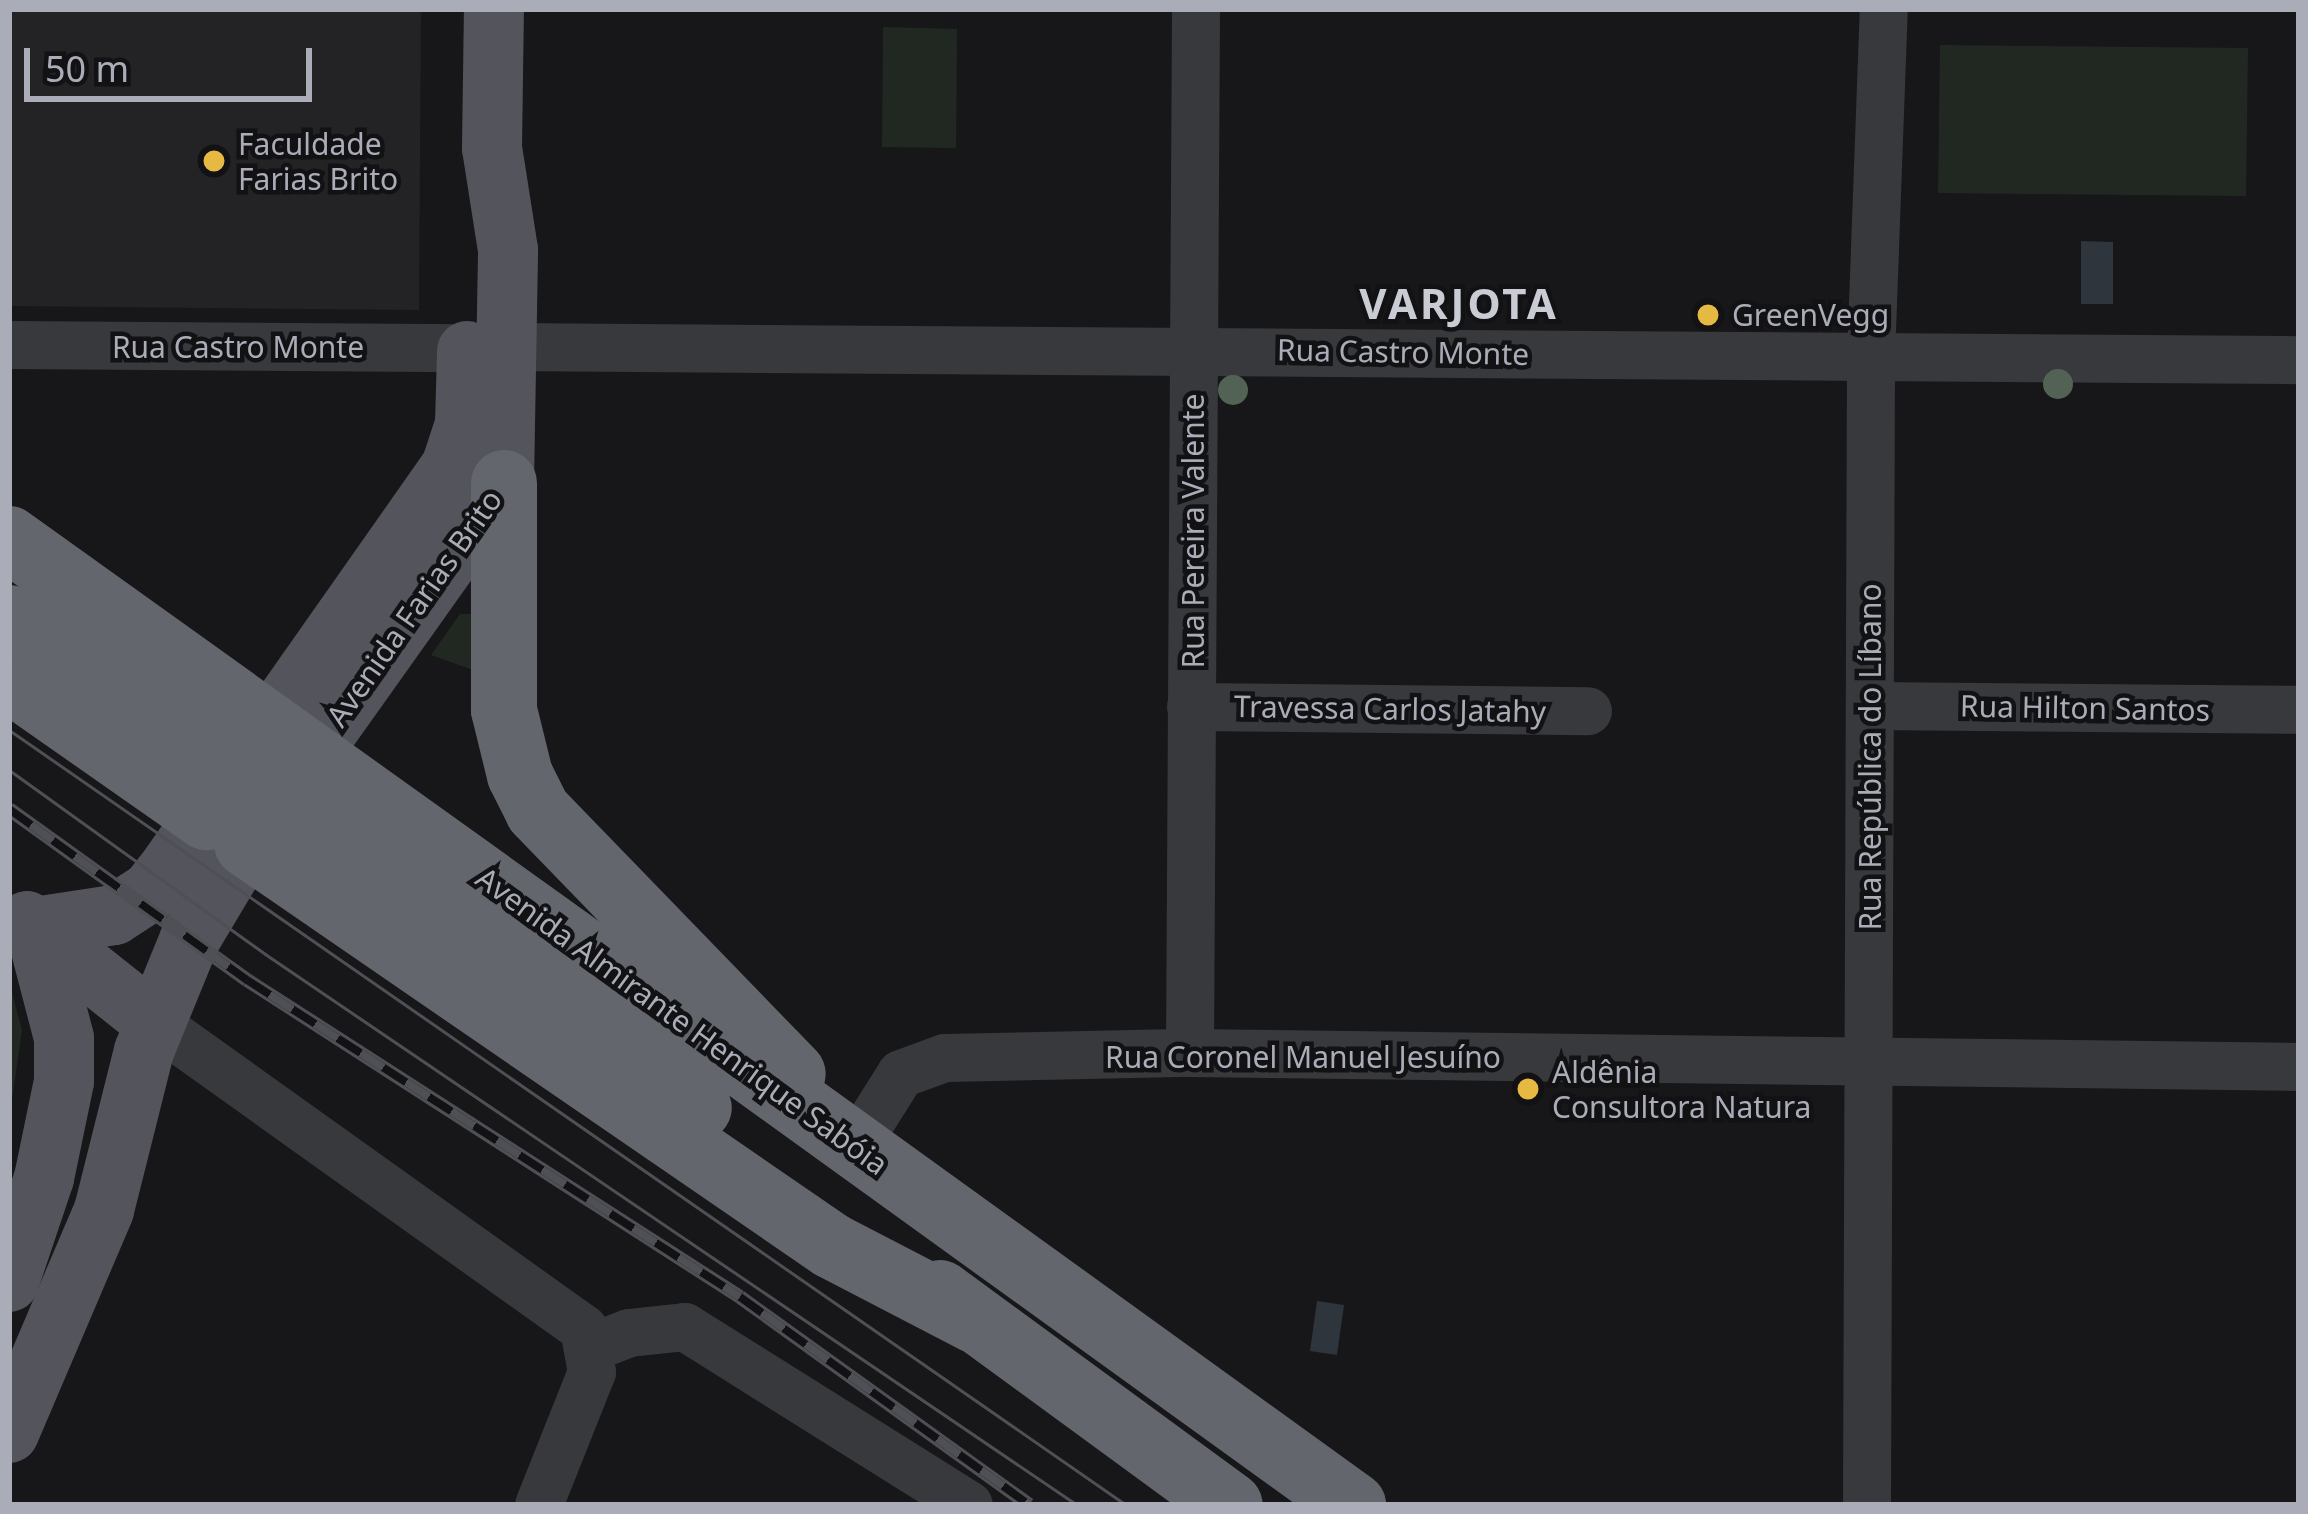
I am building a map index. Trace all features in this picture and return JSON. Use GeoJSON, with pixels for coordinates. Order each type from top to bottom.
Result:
{"type":"FeatureCollection","features":[{"type":"Feature","properties":{"kind":"highway"},"geometry":{"type":"LineString","coordinates":[[504,484],[505,710],[520,775],[538,811],[785,1064],[843,1136]]}},
{"type":"Feature","properties":{"kind":"highway","name":"Avenida Almirante Henrique Sabóia"},"geometry":{"type":"LineString","coordinates":[[9,539],[716,1083],[975,1320],[1230,1505]]}},
{"type":"Feature","properties":{"kind":"highway","name":"Avenida Almirante Henrique Sabóia"},"geometry":{"type":"LineString","coordinates":[[9,618],[716,1083],[843,1136],[1353,1505]]}},
{"type":"Feature","properties":{"kind":"highway"},"geometry":{"type":"LineString","coordinates":[[9,679],[832,1246],[975,1320]]}},
{"type":"Feature","properties":{"kind":"main road","name":"Avenida Farias Brito"},"geometry":{"type":"LineString","coordinates":[[22,917],[114,915],[226,831],[504,484],[469,249],[492,148],[494,9]]}},
{"type":"Feature","properties":{"kind":"main road","name":"Avenida Farias Brito"},"geometry":{"type":"LineString","coordinates":[[9,1433],[104,1210],[154,1022],[189,941],[226,831],[451,467],[487,348]]}},
{"type":"Feature","properties":{"kind":"main road"},"geometry":{"type":"LineString","coordinates":[[22,917],[154,1022]]}},
{"type":"Feature","properties":{"kind":"main road"},"geometry":{"type":"LineString","coordinates":[[9,1282],[44,1178],[64,1081],[64,1038],[22,917]]}},
{"type":"Feature","properties":{"kind":"street","name":"Rua Pereira Valente"},"geometry":{"type":"LineString","coordinates":[[1190,1053],[1196,9]]}},
{"type":"Feature","properties":{"kind":"street","name":"Rua República do Líbano"},"geometry":{"type":"LineString","coordinates":[[1867,1505],[1871,358],[1884,9]]}},
{"type":"Feature","properties":{"kind":"street","name":"Rua Castro Monte"},"geometry":{"type":"LineString","coordinates":[[9,345],[1194,349],[2299,360]]}},
{"type":"Feature","properties":{"kind":"street","name":"Rua Hilton Santos"},"geometry":{"type":"LineString","coordinates":[[1870,706],[2299,710]]}},
{"type":"Feature","properties":{"kind":"street","name":"Travessa Carlos Jatahy"},"geometry":{"type":"LineString","coordinates":[[1192,707],[1588,711]]}},
{"type":"Feature","properties":{"kind":"street"},"geometry":{"type":"LineString","coordinates":[[154,1022],[568,1315],[593,1347],[592,1372],[539,1505]]}},
{"type":"Feature","properties":{"kind":"street","name":"Rua Coronel Manuel Jesuíno"},"geometry":{"type":"LineString","coordinates":[[843,1136],[901,1074],[927,1061],[1190,1053],[2299,1067]]}},
{"type":"Feature","properties":{"kind":"street"},"geometry":{"type":"LineString","coordinates":[[593,1347],[629,1333],[685,1327],[969,1505]]}},
{"type":"Feature","properties":{"kind":"shaded area","name":"Faculdade Farias Brito"},"geometry":{"type":"Polygon","coordinates":[[[9,9],[421,9],[419,310],[9,306],[9,9]]]}},
{"type":"Feature","properties":{"kind":"shaded area"},"geometry":{"type":"Polygon","coordinates":[[[883,27],[957,29],[956,148],[882,147],[883,27]]]}},
{"type":"Feature","properties":{"kind":"shaded area"},"geometry":{"type":"Polygon","coordinates":[[[1940,45],[2248,48],[2246,196],[1938,193],[1940,45]]]}},
{"type":"Feature","properties":{"kind":"shaded area"},"geometry":{"type":"Polygon","coordinates":[[[2081,241],[2113,242],[2113,304],[2081,304],[2081,241]]]}},
{"type":"Feature","properties":{"kind":"shaded area"},"geometry":{"type":"Polygon","coordinates":[[[460,614],[472,614],[473,670],[431,655],[460,614]]]}},
{"type":"Feature","properties":{"kind":"shaded area"},"geometry":{"type":"Polygon","coordinates":[[[9,981],[22,1030],[9,1121],[9,981]]]}},
{"type":"Feature","properties":{"kind":"shaded area"},"geometry":{"type":"Polygon","coordinates":[[[1317,1301],[1344,1305],[1337,1355],[1310,1351],[1317,1301]]]}},
{"type":"Feature","properties":{"kind":"tram line"},"geometry":{"type":"LineString","coordinates":[[9,730],[1126,1505]]}},
{"type":"Feature","properties":{"kind":"tram line"},"geometry":{"type":"LineString","coordinates":[[9,770],[265,954],[1077,1505]]}},
{"type":"Feature","properties":{"kind":"railway"},"geometry":{"type":"LineString","coordinates":[[9,809],[247,980],[740,1297],[1029,1505]]}},
{"type":"Feature","properties":{"kind":"place","name":"Faculdade Farias Brito"},"geometry":{"type":"Point","coordinates":[214,161]}},
{"type":"Feature","properties":{"kind":"place","name":"GreenVegg"},"geometry":{"type":"Point","coordinates":[1708,315]}},
{"type":"Feature","properties":{"kind":"place","name":"Aldênia Consultora Natura"},"geometry":{"type":"Point","coordinates":[1528,1089]}},
{"type":"Feature","properties":{"kind":"district","name":"VARJOTA"},"geometry":{"type":"Point","coordinates":[1459,303]}}]}
